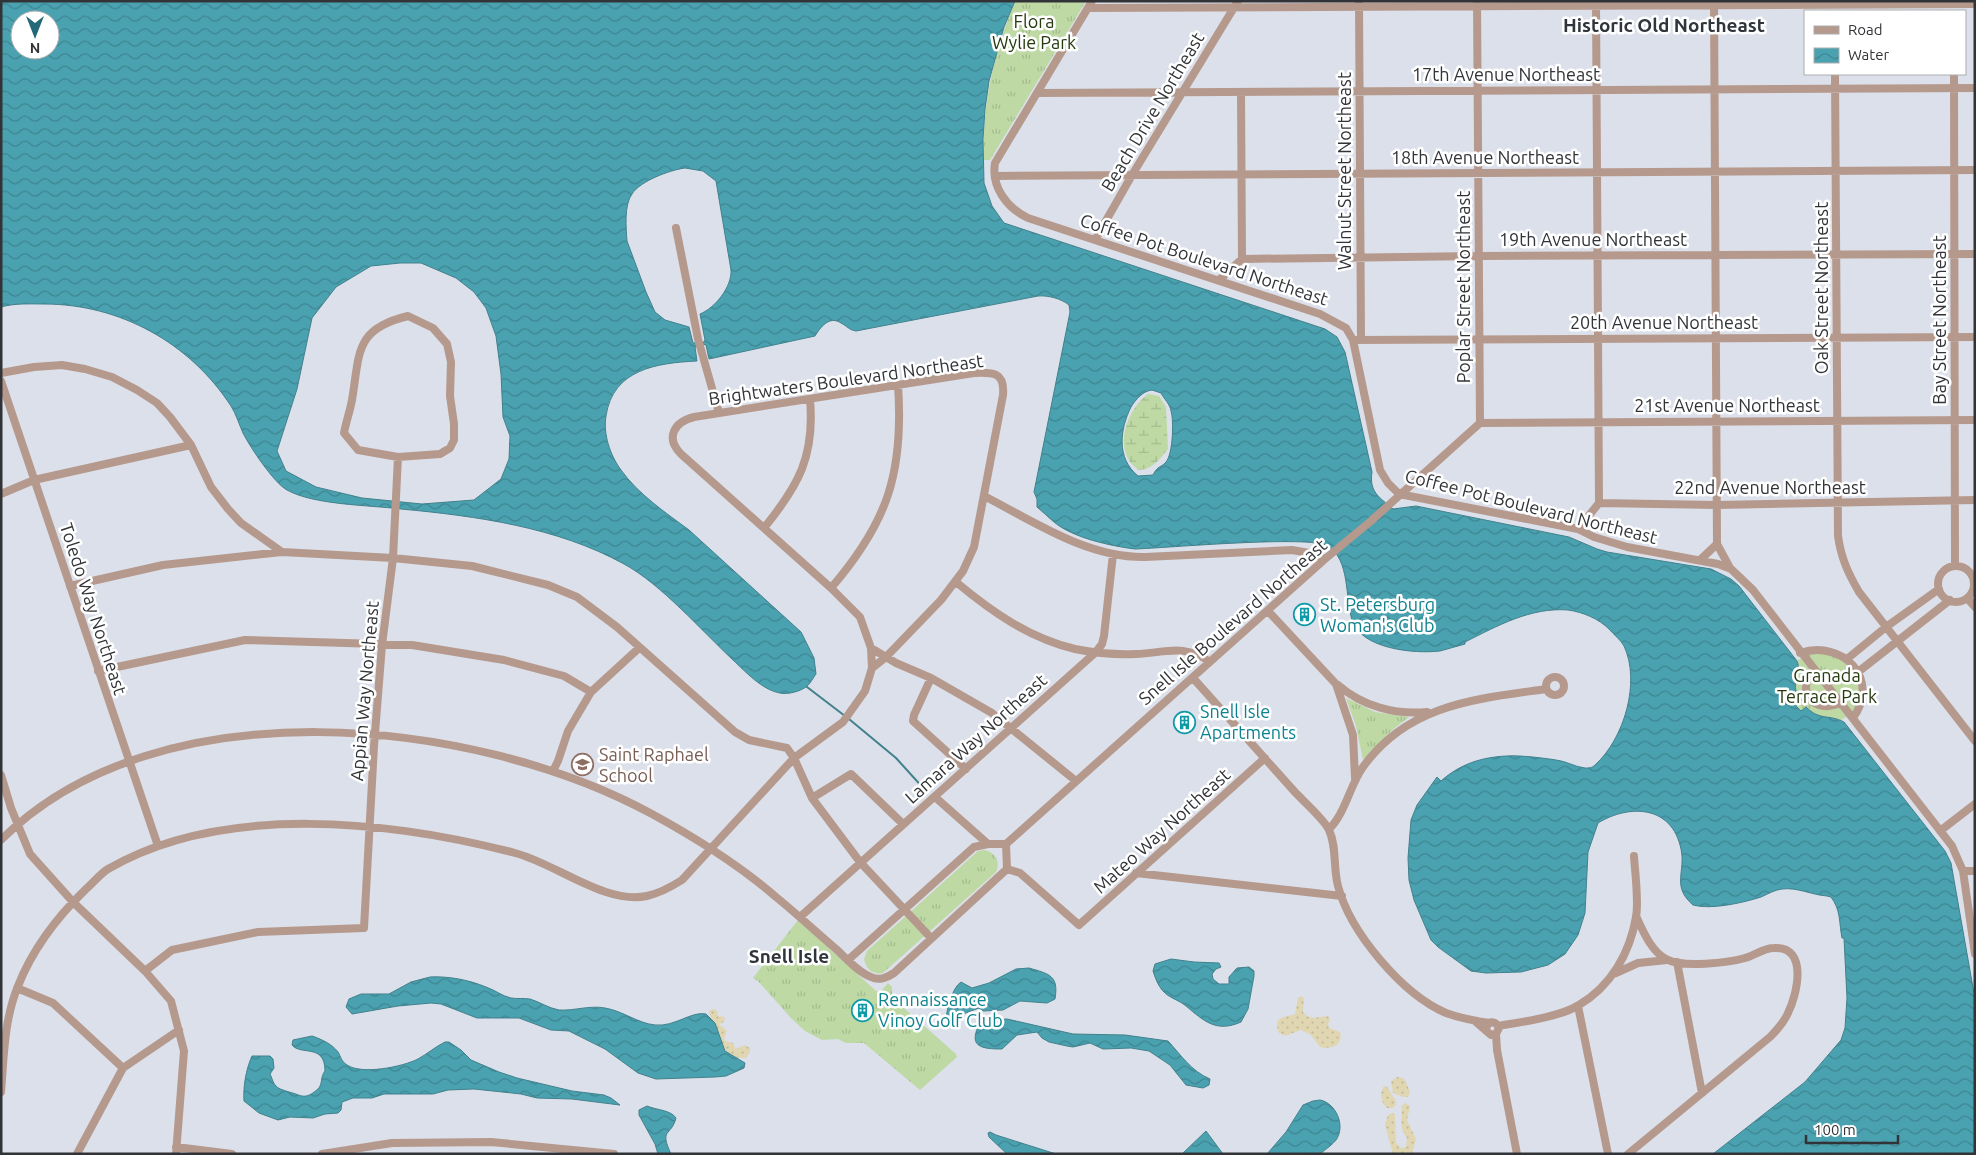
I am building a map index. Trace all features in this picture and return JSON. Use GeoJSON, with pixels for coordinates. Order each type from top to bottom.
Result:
{"type":"FeatureCollection","features":[{"type":"Feature","properties":{"kind":"street"},"geometry":{"type":"LineString","coordinates":[[1714,3],[1717,544],[1730,568],[1752,590],[1952,846],[1962,871],[1975,954]]}},
{"type":"Feature","properties":{"kind":"street"},"geometry":{"type":"LineString","coordinates":[[996,176],[996,162],[1090,5],[1714,3],[1835,6],[1975,4]]}},
{"type":"Feature","properties":{"kind":"street","name":"Beach Drive Northeast"},"geometry":{"type":"LineString","coordinates":[[1095,240],[1132,175],[1236,4]]}},
{"type":"Feature","properties":{"kind":"street","name":"Walnut Street Northeast"},"geometry":{"type":"LineString","coordinates":[[1357,340],[1361,258],[1359,4]]}},
{"type":"Feature","properties":{"kind":"street","name":"Poplar Street Northeast"},"geometry":{"type":"LineString","coordinates":[[1477,4],[1480,423]]}},
{"type":"Feature","properties":{"kind":"street"},"geometry":{"type":"LineString","coordinates":[[1578,529],[1599,503],[1596,4]]}},
{"type":"Feature","properties":{"kind":"street","name":"Oak Street Northeast"},"geometry":{"type":"LineString","coordinates":[[1835,75],[1838,536],[1840,554],[1845,569],[1859,592],[1975,741]]}},
{"type":"Feature","properties":{"kind":"street","name":"Bay Street Northeast"},"geometry":{"type":"LineString","coordinates":[[1954,75],[1955,566]]}},
{"type":"Feature","properties":{"kind":"street","name":"17th Avenue Northeast"},"geometry":{"type":"LineString","coordinates":[[1038,93],[1975,88]]}},
{"type":"Feature","properties":{"kind":"street"},"geometry":{"type":"LineString","coordinates":[[1219,280],[1242,259],[1241,92]]}},
{"type":"Feature","properties":{"kind":"street","name":"18th Avenue Northeast"},"geometry":{"type":"LineString","coordinates":[[996,176],[1975,170]]}},
{"type":"Feature","properties":{"kind":"street","name":"Coffee Pot Boulevard Northeast"},"geometry":{"type":"LineString","coordinates":[[996,176],[1002,196],[1011,208],[1018,213],[1331,318],[1346,328],[1357,340],[1380,470],[1388,483],[1400,494],[1578,529],[1609,542],[1700,560],[1730,568]]}},
{"type":"Feature","properties":{"kind":"street"},"geometry":{"type":"LineString","coordinates":[[676,228],[698,338],[719,413]]}},
{"type":"Feature","properties":{"kind":"street","name":"19th Avenue Northeast"},"geometry":{"type":"LineString","coordinates":[[1242,259],[1836,253],[1975,254]]}},
{"type":"Feature","properties":{"kind":"street"},"geometry":{"type":"LineString","coordinates":[[408,316],[433,328],[446,344],[451,362],[450,396],[454,440],[450,448],[440,454],[398,457],[358,450],[344,434],[362,345],[373,330],[388,321],[408,316]]}},
{"type":"Feature","properties":{"kind":"street","name":"20th Avenue Northeast"},"geometry":{"type":"LineString","coordinates":[[1357,340],[1975,337]]}},
{"type":"Feature","properties":{"kind":"street"},"geometry":{"type":"LineString","coordinates":[[1,373],[34,367],[62,365],[112,377],[137,390],[157,403],[170,417],[191,445],[212,487],[228,509],[241,523],[282,552]]}},
{"type":"Feature","properties":{"kind":"street","name":"Brightwaters Boulevard Northeast"},"geometry":{"type":"LineString","coordinates":[[1,1092],[5,1031],[17,988],[32,954],[73,902],[107,870],[158,846],[210,832],[259,826],[312,824],[369,826],[429,835],[516,853],[536,860],[599,890],[616,895],[645,897],[662,892],[682,880],[794,758],[843,722],[865,691],[872,668],[871,648],[860,617],[831,588],[676,449],[673,436],[678,424],[684,419],[898,385],[993,373],[1003,383],[1003,395],[984,496]]}},
{"type":"Feature","properties":{"kind":"street","name":"Toledo Way Northeast"},"geometry":{"type":"LineString","coordinates":[[1,381],[158,846]]}},
{"type":"Feature","properties":{"kind":"street"},"geometry":{"type":"LineString","coordinates":[[831,588],[863,548],[880,517],[890,492],[896,470],[900,436],[898,385]]}},
{"type":"Feature","properties":{"kind":"street"},"geometry":{"type":"LineString","coordinates":[[764,528],[791,494],[804,466],[811,431],[810,399]]}},
{"type":"Feature","properties":{"kind":"street","name":"21st Avenue Northeast"},"geometry":{"type":"LineString","coordinates":[[1480,423],[1975,420]]}},
{"type":"Feature","properties":{"kind":"street","name":"Snell Isle Boulevard Northeast"},"geometry":{"type":"LineString","coordinates":[[1006,844],[1480,423]]}},
{"type":"Feature","properties":{"kind":"street"},"geometry":{"type":"LineString","coordinates":[[1,494],[34,480],[191,445]]}},
{"type":"Feature","properties":{"kind":"street","name":"Appian Way Northeast"},"geometry":{"type":"LineString","coordinates":[[145,972],[172,950],[258,932],[364,928],[382,645],[393,558],[398,457]]}},
{"type":"Feature","properties":{"kind":"street"},"geometry":{"type":"LineString","coordinates":[[872,668],[886,657],[956,582],[974,547],[984,496],[1070,540],[1113,554],[1134,557],[1292,550],[1315,554],[1325,559]]}},
{"type":"Feature","properties":{"kind":"street","name":"22nd Avenue Northeast"},"geometry":{"type":"LineString","coordinates":[[1599,503],[1717,505],[1975,500]]}},
{"type":"Feature","properties":{"kind":"street"},"geometry":{"type":"LineString","coordinates":[[1700,560],[1717,544]]}},
{"type":"Feature","properties":{"kind":"street"},"geometry":{"type":"LineString","coordinates":[[70,586],[163,566],[282,552],[393,558],[472,566],[548,585],[577,597],[616,627],[735,732],[756,742],[787,748],[794,758],[812,798],[860,862],[931,938]]}},
{"type":"Feature","properties":{"kind":"street","name":"Lamara Way Northeast"},"geometry":{"type":"LineString","coordinates":[[800,917],[1096,652],[1102,644],[1104,636],[1113,554]]}},
{"type":"Feature","properties":{"kind":"street"},"geometry":{"type":"LineString","coordinates":[[1971,595],[1957,601],[1950,600],[1939,589],[1939,578],[1944,571],[1955,566],[1968,570],[1974,580],[1971,595],[1975,607]]}},
{"type":"Feature","properties":{"kind":"street"},"geometry":{"type":"LineString","coordinates":[[956,582],[987,608],[1022,629],[1054,642],[1096,652],[1121,654],[1185,650],[1200,655],[1210,662]]}},
{"type":"Feature","properties":{"kind":"street"},"geometry":{"type":"LineString","coordinates":[[1847,659],[1886,627],[1939,589]]}},
{"type":"Feature","properties":{"kind":"street"},"geometry":{"type":"LineString","coordinates":[[1858,672],[1950,600]]}},
{"type":"Feature","properties":{"kind":"street"},"geometry":{"type":"LineString","coordinates":[[1268,611],[1336,684],[1346,692],[1367,704],[1386,710],[1405,712],[1436,710]]}},
{"type":"Feature","properties":{"kind":"street"},"geometry":{"type":"LineString","coordinates":[[98,671],[245,640],[412,645],[504,660],[564,676],[591,692]]}},
{"type":"Feature","properties":{"kind":"street"},"geometry":{"type":"LineString","coordinates":[[553,771],[568,731],[591,692],[638,648]]}},
{"type":"Feature","properties":{"kind":"street"},"geometry":{"type":"LineString","coordinates":[[871,648],[966,697],[1011,727],[1076,781]]}},
{"type":"Feature","properties":{"kind":"street"},"geometry":{"type":"LineString","coordinates":[[1800,653],[1822,649],[1839,653],[1858,672],[1863,686],[1863,695],[1861,704],[1853,718]]}},
{"type":"Feature","properties":{"kind":"street"},"geometry":{"type":"LineString","coordinates":[[1814,670],[1806,681],[1811,700],[1822,707],[1840,704]]}},
{"type":"Feature","properties":{"kind":"street"},"geometry":{"type":"LineString","coordinates":[[931,678],[913,721],[966,769]]}},
{"type":"Feature","properties":{"kind":"street"},"geometry":{"type":"LineString","coordinates":[[1193,678],[1329,829],[1338,886],[1367,942],[1412,991],[1446,1013],[1475,1021],[1492,1029],[1537,1020],[1578,1006],[1600,988],[1614,974],[1622,961],[1636,916],[1634,856]]}},
{"type":"Feature","properties":{"kind":"street"},"geometry":{"type":"LineString","coordinates":[[1336,684],[1353,735],[1355,778]]}},
{"type":"Feature","properties":{"kind":"street"},"geometry":{"type":"LineString","coordinates":[[1329,829],[1337,821],[1355,778],[1367,762],[1394,734],[1418,718],[1454,704],[1546,689]]}},
{"type":"Feature","properties":{"kind":"street"},"geometry":{"type":"LineString","coordinates":[[1,840],[38,808],[68,788],[96,774],[154,753],[197,744],[259,736],[331,733],[426,740],[465,747],[553,771],[633,804],[712,849],[748,874],[848,960],[871,978],[882,979],[894,973],[1007,869],[1006,844],[980,844],[967,853],[848,960]]}},
{"type":"Feature","properties":{"kind":"street","name":"Mateo Way Northeast"},"geometry":{"type":"LineString","coordinates":[[1007,869],[1020,873],[1078,925],[1265,758]]}},
{"type":"Feature","properties":{"kind":"street"},"geometry":{"type":"LineString","coordinates":[[812,798],[851,774],[903,824]]}},
{"type":"Feature","properties":{"kind":"street"},"geometry":{"type":"LineString","coordinates":[[1,776],[17,825],[30,854],[73,902],[145,972],[171,1001],[184,1051],[182,1098],[176,1151],[232,1154]]}},
{"type":"Feature","properties":{"kind":"street"},"geometry":{"type":"LineString","coordinates":[[935,796],[988,844]]}},
{"type":"Feature","properties":{"kind":"street"},"geometry":{"type":"LineString","coordinates":[[1940,831],[1975,804]]}},
{"type":"Feature","properties":{"kind":"street"},"geometry":{"type":"LineString","coordinates":[[1962,871],[1975,871]]}},
{"type":"Feature","properties":{"kind":"street"},"geometry":{"type":"LineString","coordinates":[[1136,873],[1342,896]]}},
{"type":"Feature","properties":{"kind":"street"},"geometry":{"type":"LineString","coordinates":[[1636,916],[1651,945],[1667,960]]}},
{"type":"Feature","properties":{"kind":"street"},"geometry":{"type":"LineString","coordinates":[[1614,974],[1638,963],[1667,960],[1697,964],[1731,961],[1773,948],[1780,948],[1792,956],[1797,968],[1796,988],[1788,1013],[1770,1037],[1628,1154]]}},
{"type":"Feature","properties":{"kind":"street"},"geometry":{"type":"LineString","coordinates":[[1677,962],[1702,1093]]}},
{"type":"Feature","properties":{"kind":"street"},"geometry":{"type":"LineString","coordinates":[[17,988],[52,1003],[124,1068]]}},
{"type":"Feature","properties":{"kind":"street"},"geometry":{"type":"LineString","coordinates":[[1578,1006],[1608,1154]]}},
{"type":"Feature","properties":{"kind":"street"},"geometry":{"type":"LineString","coordinates":[[1492,1029],[1517,1154]]}},
{"type":"Feature","properties":{"kind":"street"},"geometry":{"type":"LineString","coordinates":[[77,1154],[124,1068],[179,1030]]}},
{"type":"Feature","properties":{"kind":"street"},"geometry":{"type":"LineString","coordinates":[[322,1154],[392,1143],[491,1142],[614,1154]]}},
{"type":"Feature","properties":{"kind":"green space","name":"Flora Wylie Park"},"geometry":{"type":"Polygon","coordinates":[[[1015,1],[1086,1],[990,160],[984,160],[987,99],[995,59],[1015,1]]]}},
{"type":"Feature","properties":{"kind":"green space"},"geometry":{"type":"Polygon","coordinates":[[[1148,394],[1159,396],[1166,407],[1168,449],[1152,466],[1138,470],[1130,462],[1126,453],[1124,434],[1130,415],[1148,394]]]}},
{"type":"Feature","properties":{"kind":"green space","name":"Granada Terrace Park"},"geometry":{"type":"Polygon","coordinates":[[[1807,653],[1830,654],[1838,658],[1852,671],[1859,688],[1859,697],[1857,706],[1850,715],[1841,720],[1821,717],[1811,711],[1801,711],[1796,705],[1795,677],[1798,667],[1797,661],[1807,653]]]}},
{"type":"Feature","properties":{"kind":"green space"},"geometry":{"type":"Polygon","coordinates":[[[1346,698],[1375,712],[1409,717],[1391,731],[1363,760],[1356,726],[1346,698]]]}},
{"type":"Feature","properties":{"kind":"green space"},"geometry":{"type":"Polygon","coordinates":[[[984,850],[996,858],[998,864],[996,872],[883,973],[873,972],[868,968],[864,959],[867,951],[978,851],[984,850]]]}},
{"type":"Feature","properties":{"kind":"green space"},"geometry":{"type":"Polygon","coordinates":[[[798,920],[876,991],[881,991],[888,983],[892,987],[892,994],[897,1002],[956,1054],[957,1057],[920,1090],[864,1043],[846,1043],[838,1039],[822,1040],[805,1031],[753,978],[798,920]]]}},
{"type":"Feature","properties":{"kind":"sand"},"geometry":{"type":"Polygon","coordinates":[[[1301,996],[1304,998],[1303,1012],[1307,1016],[1313,1018],[1328,1016],[1330,1019],[1329,1028],[1340,1032],[1340,1040],[1336,1046],[1320,1047],[1311,1035],[1301,1030],[1285,1036],[1279,1033],[1277,1027],[1278,1020],[1295,1014],[1298,998],[1301,996]]]}},
{"type":"Feature","properties":{"kind":"sand"},"geometry":{"type":"Polygon","coordinates":[[[714,1009],[717,1011],[718,1016],[725,1017],[724,1022],[719,1024],[727,1031],[724,1038],[725,1041],[733,1043],[736,1049],[745,1045],[750,1048],[746,1058],[730,1054],[725,1049],[709,1015],[710,1010],[714,1009]]]}},
{"type":"Feature","properties":{"kind":"sand"},"geometry":{"type":"Polygon","coordinates":[[[1397,1077],[1403,1078],[1406,1082],[1410,1092],[1408,1097],[1393,1093],[1391,1081],[1397,1077]]]}},
{"type":"Feature","properties":{"kind":"sand"},"geometry":{"type":"Polygon","coordinates":[[[1384,1086],[1387,1087],[1396,1101],[1396,1105],[1393,1108],[1387,1108],[1382,1101],[1381,1095],[1384,1086]]]}},
{"type":"Feature","properties":{"kind":"sand"},"geometry":{"type":"Polygon","coordinates":[[[1405,1103],[1410,1106],[1407,1120],[1416,1139],[1412,1154],[1393,1154],[1385,1125],[1388,1115],[1395,1114],[1396,1142],[1401,1148],[1406,1147],[1407,1138],[1401,1126],[1401,1106],[1405,1103]]]}},
{"type":"Feature","properties":{"kind":"water"},"geometry":{"type":"Polygon","coordinates":[[[1,1],[1015,1],[1004,27],[989,81],[983,139],[984,183],[992,206],[1004,223],[1325,329],[1337,337],[1345,352],[1372,472],[1372,485],[1376,494],[1393,509],[1416,506],[1569,537],[1607,552],[1711,569],[1731,579],[1739,586],[1797,661],[1798,671],[1795,685],[1798,695],[1802,700],[1796,706],[1801,711],[1806,707],[1820,716],[1844,722],[1945,851],[1951,863],[1975,999],[1975,1154],[1713,1154],[1805,1082],[1841,1040],[1845,1028],[1847,998],[1844,938],[1842,938],[1837,907],[1831,897],[1827,896],[1793,889],[1782,889],[1761,897],[1736,903],[1709,907],[1693,905],[1686,898],[1681,885],[1682,857],[1676,834],[1669,824],[1659,816],[1648,812],[1636,811],[1610,817],[1598,823],[1588,852],[1585,913],[1578,935],[1565,954],[1548,965],[1521,972],[1486,973],[1471,971],[1438,947],[1431,940],[1414,900],[1409,880],[1408,858],[1411,820],[1417,805],[1437,777],[1441,781],[1464,766],[1489,758],[1524,756],[1545,758],[1585,768],[1594,766],[1614,741],[1627,709],[1631,676],[1629,660],[1624,646],[1605,625],[1596,619],[1574,611],[1554,610],[1541,611],[1515,619],[1465,642],[1465,644],[1440,651],[1417,652],[1390,648],[1366,638],[1357,630],[1352,620],[1346,580],[1340,560],[1328,546],[1316,543],[1267,542],[1135,549],[1082,537],[1062,528],[1037,507],[1037,499],[1034,492],[1070,312],[1069,305],[1059,299],[1038,296],[856,331],[837,321],[829,321],[819,329],[815,336],[709,359],[706,345],[703,344],[695,347],[697,361],[652,367],[627,378],[618,388],[610,400],[605,423],[611,451],[621,470],[644,495],[689,530],[801,632],[814,658],[816,674],[805,688],[786,693],[773,691],[755,680],[652,583],[624,564],[598,551],[544,532],[516,525],[458,515],[326,502],[298,495],[287,490],[269,473],[246,439],[231,406],[214,384],[195,363],[151,331],[100,311],[72,306],[17,304],[1,307],[1,1]],[[685,168],[664,174],[636,189],[629,199],[626,223],[627,241],[655,312],[665,320],[689,327],[693,343],[704,342],[700,314],[711,307],[722,296],[729,283],[731,270],[716,181],[703,171],[685,168]],[[421,263],[371,266],[336,287],[312,318],[297,389],[277,451],[286,471],[316,487],[362,498],[422,504],[474,500],[501,479],[509,459],[510,436],[503,417],[501,374],[496,336],[486,308],[474,292],[456,278],[421,263]],[[1152,390],[1146,392],[1135,401],[1124,425],[1123,452],[1131,469],[1138,476],[1153,475],[1166,462],[1170,452],[1172,415],[1161,393],[1152,390]]]}},
{"type":"Feature","properties":{"kind":"water"},"geometry":{"type":"Polygon","coordinates":[[[1171,959],[1219,963],[1221,967],[1212,974],[1213,979],[1219,984],[1229,984],[1229,977],[1237,968],[1249,967],[1254,971],[1248,1009],[1241,1022],[1224,1026],[1211,1024],[1165,993],[1158,984],[1153,971],[1155,964],[1171,959]]]}},
{"type":"Feature","properties":{"kind":"water"},"geometry":{"type":"Polygon","coordinates":[[[1029,968],[1047,974],[1054,980],[1055,999],[1047,1003],[1020,1001],[1003,1010],[983,1011],[979,1008],[949,1021],[946,1019],[953,994],[961,982],[972,988],[989,983],[1016,969],[1029,968]]]}},
{"type":"Feature","properties":{"kind":"water"},"geometry":{"type":"Polygon","coordinates":[[[430,977],[466,980],[508,997],[530,999],[559,1010],[605,1008],[655,1025],[669,1024],[695,1015],[706,1014],[715,1023],[725,1051],[745,1063],[744,1068],[726,1076],[656,1079],[638,1073],[605,1049],[569,1031],[551,1030],[519,1018],[477,1018],[441,1004],[431,1003],[398,1006],[352,1014],[346,1007],[349,999],[361,994],[389,994],[411,982],[430,977]]]}},
{"type":"Feature","properties":{"kind":"water"},"geometry":{"type":"Polygon","coordinates":[[[1007,1019],[1073,1034],[1125,1035],[1168,1041],[1192,1067],[1210,1079],[1209,1085],[1203,1088],[1186,1085],[1170,1065],[1149,1051],[1131,1048],[1103,1049],[1090,1043],[1073,1047],[1067,1046],[1049,1042],[1037,1032],[1017,1035],[1002,1049],[983,1047],[976,1042],[976,1032],[979,1025],[992,1020],[1007,1019]]]}},
{"type":"Feature","properties":{"kind":"water"},"geometry":{"type":"Polygon","coordinates":[[[312,1036],[323,1040],[333,1047],[347,1065],[354,1068],[372,1070],[411,1062],[445,1042],[449,1042],[471,1060],[499,1072],[572,1091],[604,1095],[620,1105],[572,1099],[537,1098],[521,1094],[474,1089],[448,1090],[433,1094],[384,1094],[372,1098],[353,1098],[342,1102],[341,1110],[338,1113],[325,1114],[313,1118],[290,1117],[278,1120],[259,1113],[244,1101],[245,1078],[252,1056],[270,1056],[273,1059],[274,1068],[270,1074],[274,1084],[285,1091],[306,1096],[318,1089],[325,1071],[324,1062],[317,1053],[301,1050],[292,1045],[293,1040],[312,1036]]]}},
{"type":"Feature","properties":{"kind":"water"},"geometry":{"type":"Polygon","coordinates":[[[1320,1100],[1331,1106],[1338,1116],[1340,1128],[1335,1142],[1321,1153],[1267,1154],[1286,1132],[1303,1105],[1320,1100]]]}},
{"type":"Feature","properties":{"kind":"water"},"geometry":{"type":"Polygon","coordinates":[[[647,1106],[667,1112],[676,1118],[666,1136],[671,1154],[658,1154],[655,1144],[639,1115],[639,1110],[647,1106]]]}},
{"type":"Feature","properties":{"kind":"water"},"geometry":{"type":"Polygon","coordinates":[[[1206,1131],[1223,1154],[1182,1154],[1206,1131]]]}},
{"type":"Feature","properties":{"kind":"water"},"geometry":{"type":"Polygon","coordinates":[[[990,1132],[1056,1154],[1007,1154],[989,1137],[988,1133],[990,1132]]]}},
{"type":"Feature","properties":{"kind":"waterway"},"geometry":{"type":"LineString","coordinates":[[807,687],[845,716]]}},
{"type":"Feature","properties":{"kind":"waterway"},"geometry":{"type":"LineString","coordinates":[[849,719],[896,758],[925,790]]}},
{"type":"Feature","properties":{"kind":"place","name":"St. Petersburg Woman's Club"},"geometry":{"type":"Point","coordinates":[1304,615]}},
{"type":"Feature","properties":{"kind":"place","name":"Snell Isle Apartments"},"geometry":{"type":"Point","coordinates":[1184,722]}},
{"type":"Feature","properties":{"kind":"place","name":"Saint Raphael School"},"geometry":{"type":"Point","coordinates":[583,765]}},
{"type":"Feature","properties":{"kind":"place","name":"Rennaissance Vinoy Golf Club"},"geometry":{"type":"Point","coordinates":[862,1010]}},
{"type":"Feature","properties":{"kind":"district","name":"Historic Old Northeast"},"geometry":{"type":"Point","coordinates":[1664,25]}},
{"type":"Feature","properties":{"kind":"district","name":"Snell Isle"},"geometry":{"type":"Point","coordinates":[789,956]}}]}
